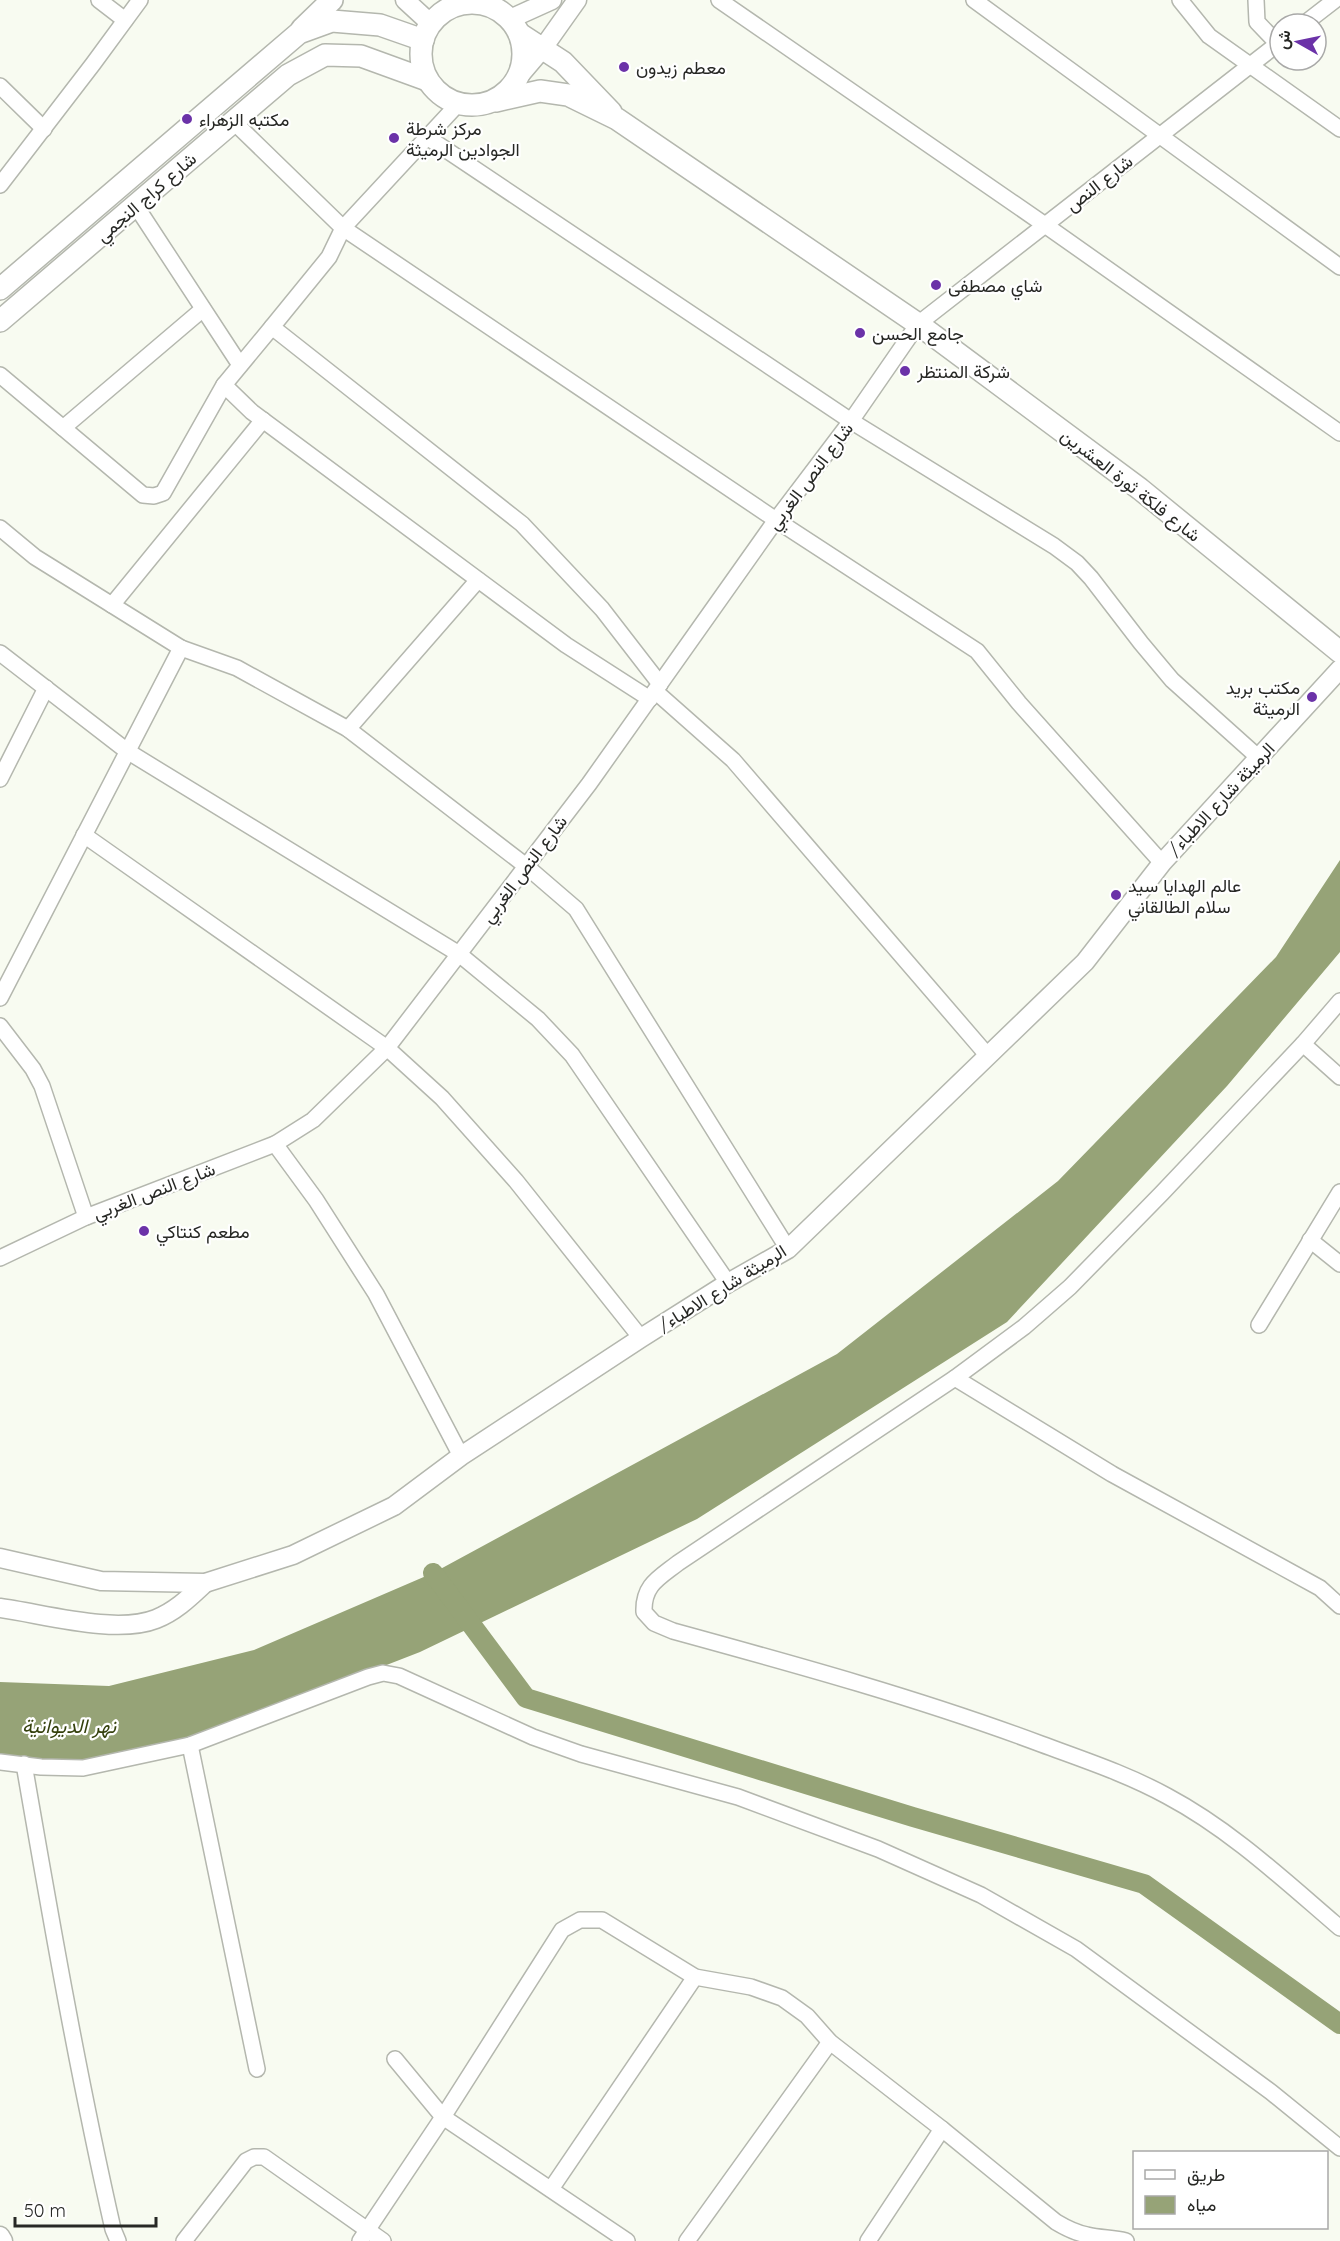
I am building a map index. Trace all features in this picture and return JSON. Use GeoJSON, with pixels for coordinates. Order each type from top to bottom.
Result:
{"type":"FeatureCollection","features":[{"type":"Feature","properties":{"kind":"main road"},"geometry":{"type":"LineString","coordinates":[[0,289],[299,33],[332,0]]}},
{"type":"Feature","properties":{"kind":"main road"},"geometry":{"type":"LineString","coordinates":[[477,1],[496,8],[515,27],[563,63],[617,119],[568,95],[540,91],[477,106],[458,104],[440,95],[427,80],[421,60],[427,32],[439,14],[452,7],[477,1]]}},
{"type":"Feature","properties":{"kind":"main road"},"geometry":{"type":"LineString","coordinates":[[299,33],[332,21],[427,32]]}},
{"type":"Feature","properties":{"kind":"main road"},"geometry":{"type":"LineString","coordinates":[[496,101],[510,90],[520,75],[524,55],[515,27]]}},
{"type":"Feature","properties":{"kind":"main road","name":"شارع كراج النجمي"},"geometry":{"type":"LineString","coordinates":[[0,321],[288,75],[325,55],[361,56],[427,80]]}},
{"type":"Feature","properties":{"kind":"main road","name":"شارع فلكة ثورة العشرين"},"geometry":{"type":"LineString","coordinates":[[617,119],[918,324],[1140,489],[1340,652]]}},
{"type":"Feature","properties":{"kind":"street"},"geometry":{"type":"LineString","coordinates":[[99,0],[125,20]]}},
{"type":"Feature","properties":{"kind":"street"},"geometry":{"type":"LineString","coordinates":[[0,185],[140,0]]}},
{"type":"Feature","properties":{"kind":"street"},"geometry":{"type":"LineString","coordinates":[[405,0],[427,32]]}},
{"type":"Feature","properties":{"kind":"street"},"geometry":{"type":"LineString","coordinates":[[515,27],[552,0]]}},
{"type":"Feature","properties":{"kind":"street"},"geometry":{"type":"LineString","coordinates":[[520,75],[543,48],[577,0]]}},
{"type":"Feature","properties":{"kind":"street"},"geometry":{"type":"LineString","coordinates":[[719,0],[1045,225],[1340,433]]}},
{"type":"Feature","properties":{"kind":"street"},"geometry":{"type":"LineString","coordinates":[[974,0],[1340,267]]}},
{"type":"Feature","properties":{"kind":"street"},"geometry":{"type":"LineString","coordinates":[[1180,0],[1209,36],[1340,129]]}},
{"type":"Feature","properties":{"kind":"street"},"geometry":{"type":"LineString","coordinates":[[1256,0],[1257,22],[1268,32]]}},
{"type":"Feature","properties":{"kind":"street"},"geometry":{"type":"LineString","coordinates":[[1320,12],[1335,0]]}},
{"type":"Feature","properties":{"kind":"street","name":"شارع النص"},"geometry":{"type":"LineString","coordinates":[[918,324],[1268,52]]}},
{"type":"Feature","properties":{"kind":"street"},"geometry":{"type":"LineString","coordinates":[[0,86],[44,129]]}},
{"type":"Feature","properties":{"kind":"street"},"geometry":{"type":"LineString","coordinates":[[0,375],[143,495],[154,496],[163,493],[224,384],[329,257],[343,228],[458,104]]}},
{"type":"Feature","properties":{"kind":"street"},"geometry":{"type":"LineString","coordinates":[[234,122],[343,228],[776,520],[976,651],[1019,703],[1162,863]]}},
{"type":"Feature","properties":{"kind":"street"},"geometry":{"type":"LineString","coordinates":[[427,137],[851,421],[1077,562],[1172,680],[1259,758]]}},
{"type":"Feature","properties":{"kind":"street"},"geometry":{"type":"LineString","coordinates":[[136,206],[240,365]]}},
{"type":"Feature","properties":{"kind":"street"},"geometry":{"type":"LineString","coordinates":[[63,428],[203,309]]}},
{"type":"Feature","properties":{"kind":"street","name":"شارع النص الغربي"},"geometry":{"type":"LineString","coordinates":[[0,1258],[86,1217],[275,1144],[313,1120],[387,1048],[589,784],[776,520],[851,421],[918,324]]}},
{"type":"Feature","properties":{"kind":"street"},"geometry":{"type":"LineString","coordinates":[[272,327],[522,524],[602,609],[655,691]]}},
{"type":"Feature","properties":{"kind":"street"},"geometry":{"type":"LineString","coordinates":[[224,384],[263,420],[566,645],[655,691],[733,760],[988,1056]]}},
{"type":"Feature","properties":{"kind":"street"},"geometry":{"type":"LineString","coordinates":[[112,605],[263,420]]}},
{"type":"Feature","properties":{"kind":"street"},"geometry":{"type":"LineString","coordinates":[[0,528],[35,557],[181,648],[237,668],[348,729],[526,866],[576,909],[788,1249]]}},
{"type":"Feature","properties":{"kind":"street"},"geometry":{"type":"LineString","coordinates":[[348,729],[478,580]]}},
{"type":"Feature","properties":{"kind":"street"},"geometry":{"type":"LineString","coordinates":[[0,998],[181,648]]}},
{"type":"Feature","properties":{"kind":"street"},"geometry":{"type":"LineString","coordinates":[[0,653],[128,751],[459,954],[538,1019],[572,1055],[728,1283]]}},
{"type":"Feature","properties":{"kind":"street","name":"/الرميثة شارع الاطباء"},"geometry":{"type":"LineString","coordinates":[[0,1558],[101,1581],[205,1583],[293,1555],[394,1506],[461,1456],[641,1338],[728,1283],[788,1249],[1085,962],[1162,863],[1340,669]]}},
{"type":"Feature","properties":{"kind":"street"},"geometry":{"type":"LineString","coordinates":[[0,779],[46,688]]}},
{"type":"Feature","properties":{"kind":"street"},"geometry":{"type":"LineString","coordinates":[[84,835],[387,1048],[442,1098],[516,1181],[641,1338]]}},
{"type":"Feature","properties":{"kind":"street"},"geometry":{"type":"LineString","coordinates":[[1340,1002],[1303,1044],[1070,1287],[1024,1328],[955,1378],[678,1563],[652,1584],[644,1599],[644,1612],[654,1623],[673,1631],[840,1677],[979,1720],[1131,1778],[1168,1796],[1210,1823],[1267,1866],[1340,1928]]}},
{"type":"Feature","properties":{"kind":"street"},"geometry":{"type":"LineString","coordinates":[[0,1026],[33,1069],[42,1086],[86,1217]]}},
{"type":"Feature","properties":{"kind":"street"},"geometry":{"type":"LineString","coordinates":[[1303,1044],[1340,1077]]}},
{"type":"Feature","properties":{"kind":"street"},"geometry":{"type":"LineString","coordinates":[[275,1144],[316,1200],[376,1294],[461,1456]]}},
{"type":"Feature","properties":{"kind":"street"},"geometry":{"type":"LineString","coordinates":[[1259,1325],[1340,1192]]}},
{"type":"Feature","properties":{"kind":"street"},"geometry":{"type":"LineString","coordinates":[[1310,1240],[1340,1264]]}},
{"type":"Feature","properties":{"kind":"street"},"geometry":{"type":"LineString","coordinates":[[955,1378],[1112,1474],[1320,1588],[1340,1606]]}},
{"type":"Feature","properties":{"kind":"street"},"geometry":{"type":"LineString","coordinates":[[0,1608],[58,1618],[131,1626],[157,1619],[178,1608],[205,1583]]}},
{"type":"Feature","properties":{"kind":"street"},"geometry":{"type":"LineString","coordinates":[[0,1762],[41,1767],[83,1768],[190,1745],[368,1677],[382,1673],[399,1676],[533,1737],[581,1754],[738,1797],[878,1849],[981,1895],[1076,1950],[1271,2092],[1340,2148]]}},
{"type":"Feature","properties":{"kind":"street"},"geometry":{"type":"LineString","coordinates":[[190,1745],[257,2069]]}},
{"type":"Feature","properties":{"kind":"street"},"geometry":{"type":"LineString","coordinates":[[24,1764],[89,2123],[113,2229],[118,2241]]}},
{"type":"Feature","properties":{"kind":"street"},"geometry":{"type":"LineString","coordinates":[[364,2236],[562,1930],[580,1920],[602,1920],[695,1977],[751,1987],[782,1998],[807,2016],[830,2042],[1056,2222],[1088,2236],[1125,2241]]}},
{"type":"Feature","properties":{"kind":"street"},"geometry":{"type":"LineString","coordinates":[[551,2189],[695,1977]]}},
{"type":"Feature","properties":{"kind":"street"},"geometry":{"type":"LineString","coordinates":[[687,2241],[830,2042]]}},
{"type":"Feature","properties":{"kind":"street"},"geometry":{"type":"LineString","coordinates":[[395,2059],[443,2117],[627,2241]]}},
{"type":"Feature","properties":{"kind":"street"},"geometry":{"type":"LineString","coordinates":[[868,2241],[942,2129]]}},
{"type":"Feature","properties":{"kind":"street"},"geometry":{"type":"LineString","coordinates":[[184,2241],[246,2161],[254,2157],[264,2157],[364,2236],[382,2241]]}},
{"type":"Feature","properties":{"kind":"street"},"geometry":{"type":"LineString","coordinates":[[0,2236],[3,2241]]}},
{"type":"Feature","properties":{"kind":"water","name":"نهر الديوانية"},"geometry":{"type":"Polygon","coordinates":[[[1340,860],[1340,952],[1227,1086],[1007,1322],[697,1519],[420,1652],[219,1730],[77,1766],[0,1758],[0,1682],[109,1686],[254,1650],[433,1573],[837,1354],[1058,1181],[1276,957],[1340,860]]]}},
{"type":"Feature","properties":{"kind":"waterway"},"geometry":{"type":"LineString","coordinates":[[433,1573],[526,1698],[913,1817],[1144,1884],[1340,2024]]}},
{"type":"Feature","properties":{"kind":"place","name":"معطم زيدون"},"geometry":{"type":"Point","coordinates":[624,67]}},
{"type":"Feature","properties":{"kind":"place","name":"مكتبه الزهراء"},"geometry":{"type":"Point","coordinates":[187,119]}},
{"type":"Feature","properties":{"kind":"place","name":"مركز شرطة الجوادين الرميثة"},"geometry":{"type":"Point","coordinates":[394,138]}},
{"type":"Feature","properties":{"kind":"place","name":"شاي مصطفى"},"geometry":{"type":"Point","coordinates":[936,285]}},
{"type":"Feature","properties":{"kind":"place","name":"جامع الحسن"},"geometry":{"type":"Point","coordinates":[860,333]}},
{"type":"Feature","properties":{"kind":"place","name":"شركة المنتظر"},"geometry":{"type":"Point","coordinates":[905,371]}},
{"type":"Feature","properties":{"kind":"place","name":"مكتب بريد الرميثة"},"geometry":{"type":"Point","coordinates":[1312,697]}},
{"type":"Feature","properties":{"kind":"place","name":"عالم الهدايا سيد سلام الطالقاني"},"geometry":{"type":"Point","coordinates":[1116,895]}},
{"type":"Feature","properties":{"kind":"place","name":"مطعم كنتاكي"},"geometry":{"type":"Point","coordinates":[144,1231]}}]}
